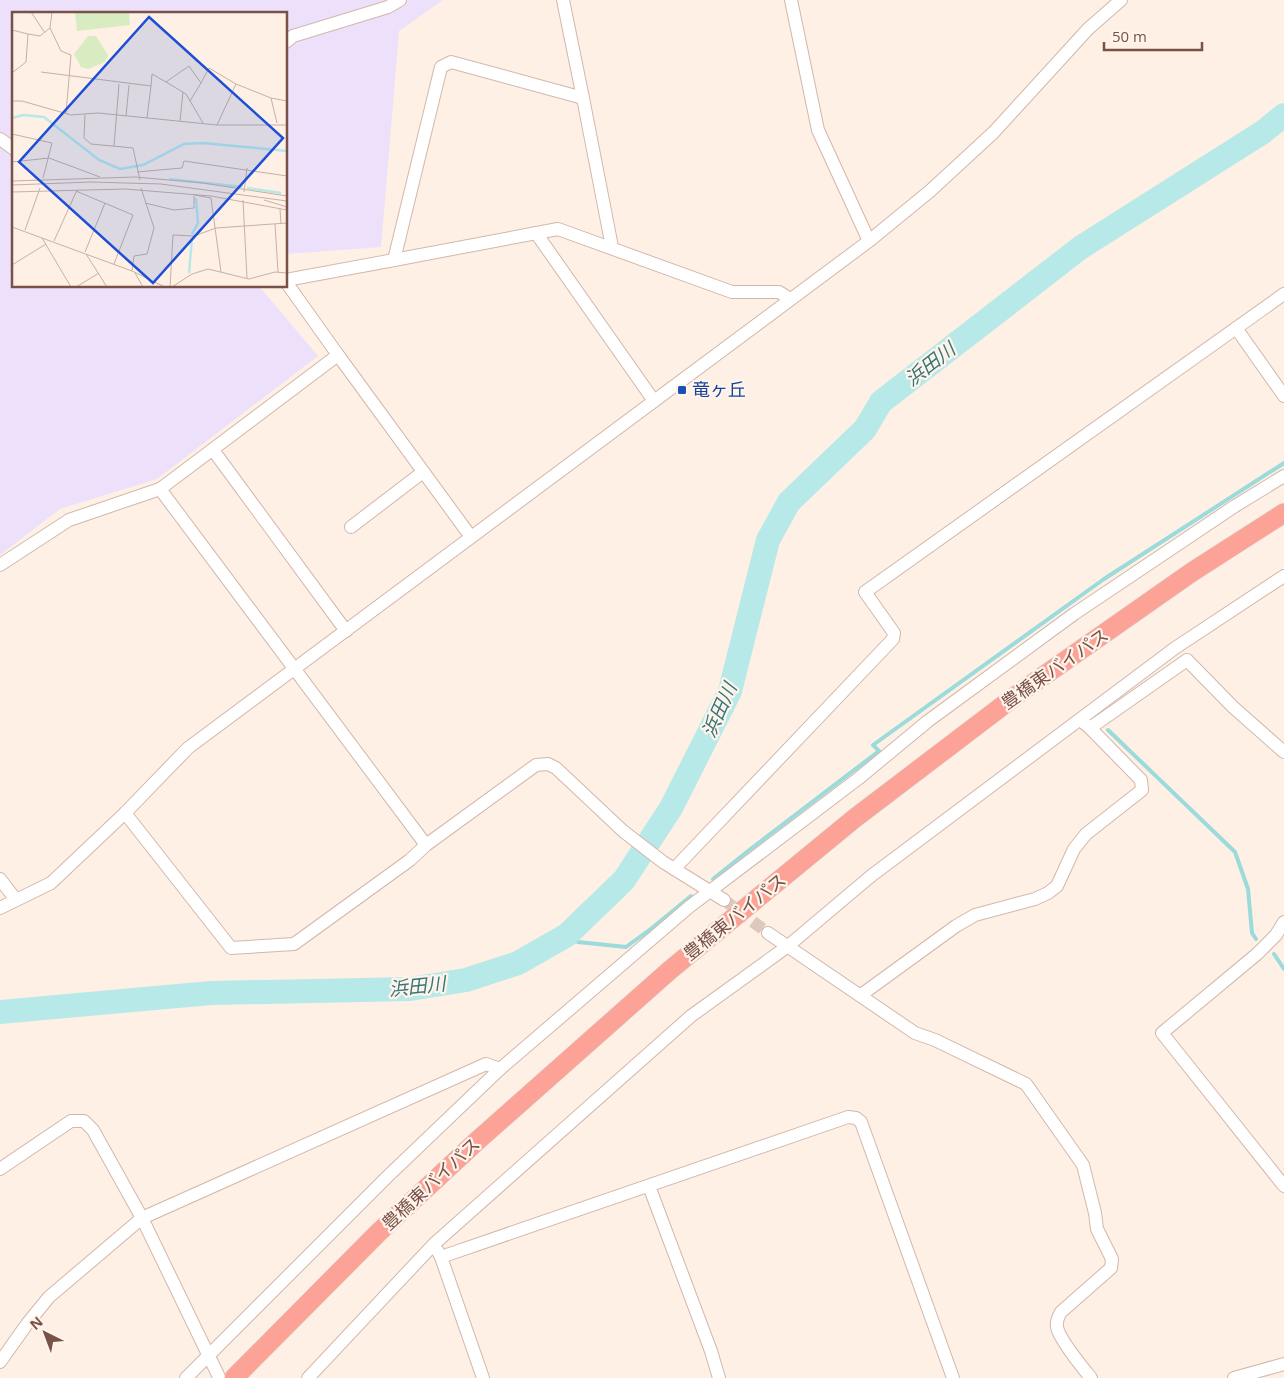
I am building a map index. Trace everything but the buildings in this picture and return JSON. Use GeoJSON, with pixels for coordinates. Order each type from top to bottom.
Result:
{"type":"FeatureCollection","features":[{"type":"Feature","properties":{"kind":"highway","name":"豊橋東バイパス"},"geometry":{"type":"LineString","coordinates":[[226,1377],[476,1141],[670,970],[855,818],[1022,691],[1192,572],[1284,513]]}},
{"type":"Feature","properties":{"kind":"street"},"geometry":{"type":"LineString","coordinates":[[288,40],[293,36],[388,7],[400,0]]}},
{"type":"Feature","properties":{"kind":"street"},"geometry":{"type":"LineString","coordinates":[[563,0],[612,248]]}},
{"type":"Feature","properties":{"kind":"street"},"geometry":{"type":"LineString","coordinates":[[791,0],[818,130],[869,241]]}},
{"type":"Feature","properties":{"kind":"street"},"geometry":{"type":"LineString","coordinates":[[0,908],[51,883],[125,813],[188,748],[869,241],[930,191],[994,132],[1088,29],[1121,0]]}},
{"type":"Feature","properties":{"kind":"street"},"geometry":{"type":"LineString","coordinates":[[394,260],[441,66],[451,62],[583,98]]}},
{"type":"Feature","properties":{"kind":"street"},"geometry":{"type":"LineString","coordinates":[[0,139],[12,148]]}},
{"type":"Feature","properties":{"kind":"street"},"geometry":{"type":"LineString","coordinates":[[288,281],[558,229],[732,292],[779,292],[790,299]]}},
{"type":"Feature","properties":{"kind":"street"},"geometry":{"type":"LineString","coordinates":[[536,233],[654,401]]}},
{"type":"Feature","properties":{"kind":"street"},"geometry":{"type":"LineString","coordinates":[[288,284],[471,537]]}},
{"type":"Feature","properties":{"kind":"street"},"geometry":{"type":"LineString","coordinates":[[674,869],[893,638],[894,633],[865,592],[1284,294]]}},
{"type":"Feature","properties":{"kind":"street"},"geometry":{"type":"LineString","coordinates":[[1236,328],[1284,396]]}},
{"type":"Feature","properties":{"kind":"street"},"geometry":{"type":"LineString","coordinates":[[0,565],[69,520],[160,489],[338,355]]}},
{"type":"Feature","properties":{"kind":"street"},"geometry":{"type":"LineString","coordinates":[[213,450],[346,631]]}},
{"type":"Feature","properties":{"kind":"street"},"geometry":{"type":"LineString","coordinates":[[351,527],[423,472]]}},
{"type":"Feature","properties":{"kind":"street"},"geometry":{"type":"LineString","coordinates":[[186,1378],[388,1176],[500,1069],[689,907],[859,778],[928,721],[1066,620],[1234,506],[1284,476]]}},
{"type":"Feature","properties":{"kind":"street"},"geometry":{"type":"LineString","coordinates":[[160,489],[426,845]]}},
{"type":"Feature","properties":{"kind":"street"},"geometry":{"type":"LineString","coordinates":[[1085,724],[1175,648],[1284,576]]}},
{"type":"Feature","properties":{"kind":"street"},"geometry":{"type":"LineString","coordinates":[[308,1378],[434,1244],[691,1016],[788,946],[871,876],[1085,724],[1187,660],[1210,685],[1284,752]]}},
{"type":"Feature","properties":{"kind":"street"},"geometry":{"type":"LineString","coordinates":[[861,995],[956,926],[975,915],[1036,899],[1048,893],[1057,886],[1074,850],[1086,834],[1142,790],[1141,780],[1085,724]]}},
{"type":"Feature","properties":{"kind":"street"},"geometry":{"type":"LineString","coordinates":[[125,813],[231,948],[294,944],[536,765],[548,764],[556,768],[623,831],[663,862],[724,900]]}},
{"type":"Feature","properties":{"kind":"street"},"geometry":{"type":"LineString","coordinates":[[0,878],[16,900]]}},
{"type":"Feature","properties":{"kind":"street"},"geometry":{"type":"LineString","coordinates":[[1284,922],[1276,935],[1257,954],[1162,1033],[1284,1186]]}},
{"type":"Feature","properties":{"kind":"street"},"geometry":{"type":"LineString","coordinates":[[768,933],[915,1033],[935,1040],[1026,1084],[1083,1165],[1096,1230],[1112,1259],[1111,1268],[1061,1312],[1057,1319],[1057,1328],[1060,1336],[1091,1378]]}},
{"type":"Feature","properties":{"kind":"street"},"geometry":{"type":"LineString","coordinates":[[0,1362],[49,1297],[142,1218],[486,1064],[500,1069]]}},
{"type":"Feature","properties":{"kind":"street"},"geometry":{"type":"LineString","coordinates":[[441,1257],[848,1117],[856,1118],[861,1122],[954,1378]]}},
{"type":"Feature","properties":{"kind":"street"},"geometry":{"type":"LineString","coordinates":[[0,1169],[71,1121],[84,1121],[93,1130],[142,1218],[209,1355],[226,1377]]}},
{"type":"Feature","properties":{"kind":"street"},"geometry":{"type":"LineString","coordinates":[[649,1186],[719,1378]]}},
{"type":"Feature","properties":{"kind":"street"},"geometry":{"type":"LineString","coordinates":[[434,1244],[441,1257],[483,1378]]}},
{"type":"Feature","properties":{"kind":"street"},"geometry":{"type":"LineString","coordinates":[[1234,1378],[1284,1364]]}},
{"type":"Feature","properties":{"kind":"shaded area"},"geometry":{"type":"Polygon","coordinates":[[[0,0],[443,0],[399,31],[381,247],[288,254],[288,12],[12,12],[12,288],[261,288],[318,356],[157,479],[60,509],[0,555],[0,0]]]}},
{"type":"Feature","properties":{"kind":"waterway","name":"浜田川"},"geometry":{"type":"LineString","coordinates":[[0,1012],[211,993],[410,989],[466,980],[518,963],[567,935],[624,880],[671,808],[730,691],[768,540],[789,502],[865,429],[881,402],[1080,248],[1263,132],[1284,115]]}},
{"type":"Feature","properties":{"kind":"waterway"},"geometry":{"type":"LineString","coordinates":[[713,879],[879,751],[873,745],[1104,579],[1284,463]]}},
{"type":"Feature","properties":{"kind":"waterway"},"geometry":{"type":"LineString","coordinates":[[1108,730],[1235,852],[1248,889],[1252,933],[1256,939]]}},
{"type":"Feature","properties":{"kind":"waterway"},"geometry":{"type":"LineString","coordinates":[[567,935],[578,942],[626,947],[691,896]]}},
{"type":"Feature","properties":{"kind":"waterway"},"geometry":{"type":"LineString","coordinates":[[1274,954],[1284,969]]}},
{"type":"Feature","properties":{"kind":"tunnel"},"geometry":{"type":"LineString","coordinates":[[724,900],[768,933]]}},
{"type":"Feature","properties":{"kind":"place","name":"竜ヶ丘"},"geometry":{"type":"Point","coordinates":[682,390]}}]}
